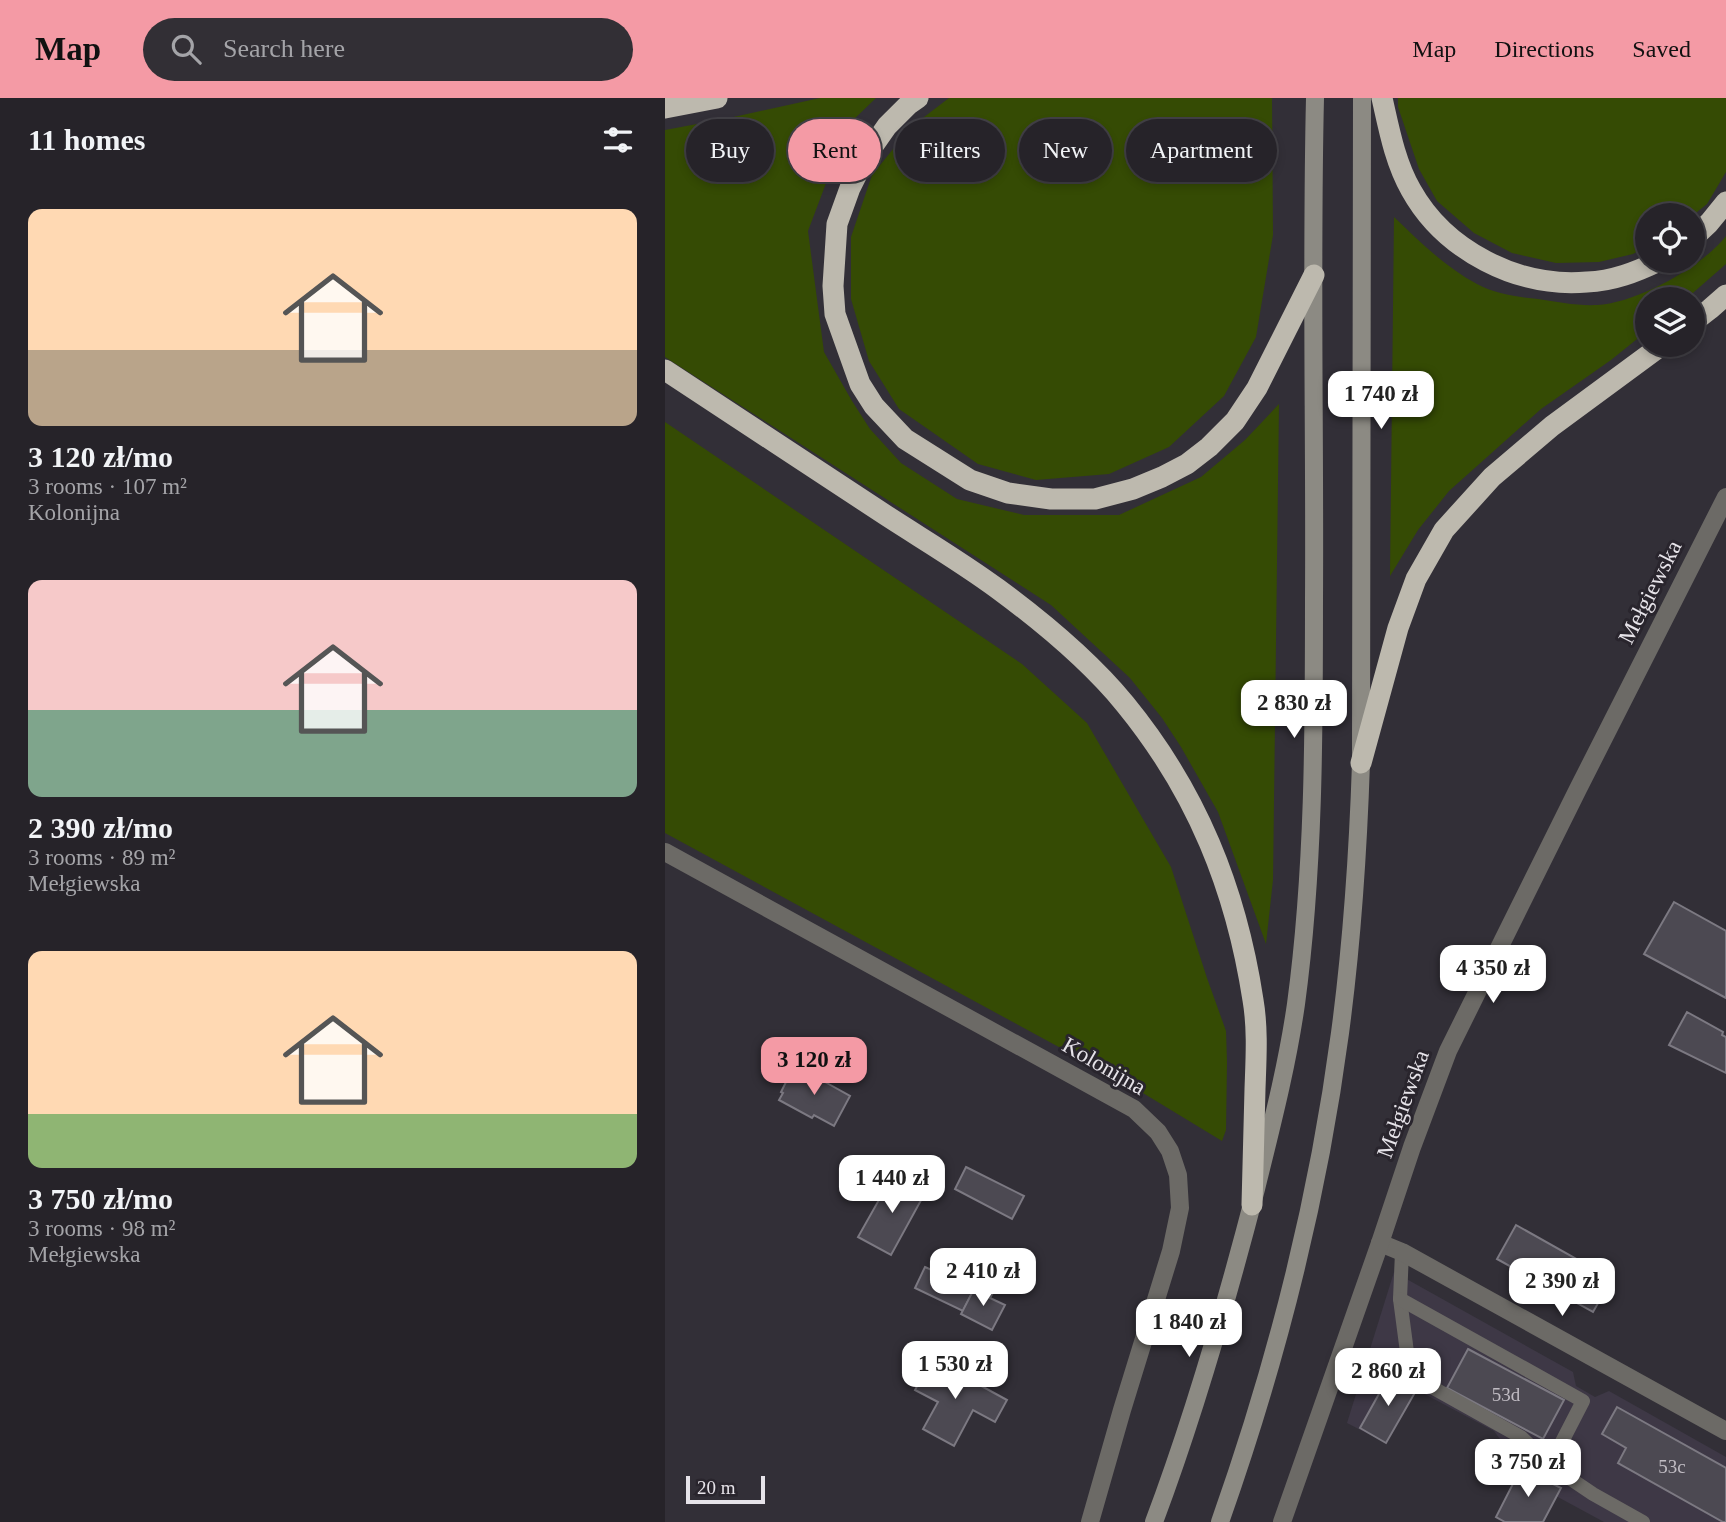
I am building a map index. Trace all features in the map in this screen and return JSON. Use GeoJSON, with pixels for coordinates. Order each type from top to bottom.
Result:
{"type":"FeatureCollection","features":[{"type":"Feature","properties":{"kind":"highway"},"geometry":{"type":"LineString","coordinates":[[665,108],[717,98]]}},
{"type":"Feature","properties":{"kind":"highway"},"geometry":{"type":"LineString","coordinates":[[918,98],[908,104],[887,126],[866,156],[850,188],[838,224],[833,286],[835,314],[860,384],[874,406],[905,439],[969,480],[1008,493],[1051,499],[1095,499],[1133,489],[1187,464],[1235,421],[1257,387],[1314,275]]}},
{"type":"Feature","properties":{"kind":"highway"},"geometry":{"type":"LineString","coordinates":[[1382,98],[1395,151],[1412,191],[1432,219],[1468,251],[1524,276],[1573,283],[1608,280],[1635,272]]}},
{"type":"Feature","properties":{"kind":"highway"},"geometry":{"type":"LineString","coordinates":[[1705,227],[1726,202]]}},
{"type":"Feature","properties":{"kind":"highway"},"geometry":{"type":"LineString","coordinates":[[1705,313],[1726,295]]}},
{"type":"Feature","properties":{"kind":"highway"},"geometry":{"type":"LineString","coordinates":[[1361,762],[1402,616],[1416,579],[1444,530],[1492,477],[1579,406],[1646,357]]}},
{"type":"Feature","properties":{"kind":"highway"},"geometry":{"type":"LineString","coordinates":[[665,370],[997,588],[1049,629],[1087,664],[1124,703],[1156,744],[1204,830],[1224,878],[1240,934],[1254,1003],[1256,1052],[1251,1205]]}},
{"type":"Feature","properties":{"kind":"main road"},"geometry":{"type":"LineString","coordinates":[[1154,1522],[1197,1397],[1228,1292],[1275,1109],[1291,1029],[1305,916],[1310,854],[1314,700],[1315,98]]}},
{"type":"Feature","properties":{"kind":"main road"},"geometry":{"type":"LineString","coordinates":[[1220,1522],[1286,1310],[1304,1232],[1325,1129],[1348,962],[1361,762],[1362,98]]}},
{"type":"Feature","properties":{"kind":"street","name":"Mełgiewska"},"geometry":{"type":"LineString","coordinates":[[1282,1522],[1448,1051],[1726,497]]}},
{"type":"Feature","properties":{"kind":"street","name":"Kolonijna"},"geometry":{"type":"LineString","coordinates":[[665,852],[1134,1109],[1158,1132],[1170,1151],[1178,1175],[1180,1208],[1171,1251],[1090,1522]]}},
{"type":"Feature","properties":{"kind":"street"},"geometry":{"type":"LineString","coordinates":[[1380,1244],[1402,1252],[1726,1431]]}},
{"type":"Feature","properties":{"kind":"lane"},"geometry":{"type":"LineString","coordinates":[[1402,1252],[1400,1299],[1410,1375],[1521,1437],[1550,1465],[1593,1494],[1643,1522]]}},
{"type":"Feature","properties":{"kind":"lane"},"geometry":{"type":"LineString","coordinates":[[1400,1299],[1583,1401],[1550,1465]]}},
{"type":"Feature","properties":{"kind":"shaded area"},"geometry":{"type":"Polygon","coordinates":[[[1394,1272],[1573,1372],[1576,1386],[1595,1397],[1609,1391],[1726,1457],[1726,1522],[1604,1522],[1556,1496],[1521,1468],[1494,1431],[1417,1390],[1386,1443],[1347,1423],[1394,1272]]]}},
{"type":"Feature","properties":{"kind":"green space"},"geometry":{"type":"Polygon","coordinates":[[[820,98],[876,98],[854,119],[788,119],[788,182],[826,182],[808,231],[824,352],[870,429],[901,463],[957,499],[1024,515],[1119,515],[1201,477],[1245,440],[1279,404],[1273,880],[1266,944],[1218,812],[1162,718],[1130,678],[1051,605],[665,357],[665,130],[686,126],[686,182],[774,182],[774,119],[724,119],[820,98]]]}},
{"type":"Feature","properties":{"kind":"green space"},"geometry":{"type":"Polygon","coordinates":[[[949,98],[1272,98],[1272,119],[1126,119],[1126,182],[1273,182],[1273,235],[1256,337],[1224,396],[1169,447],[1109,474],[1036,480],[978,464],[899,409],[869,361],[851,299],[851,237],[870,182],[881,182],[881,164],[895,147],[895,182],[1005,182],[1005,119],[921,119],[949,98]]]}},
{"type":"Feature","properties":{"kind":"green space"},"geometry":{"type":"Polygon","coordinates":[[[1398,98],[1726,98],[1726,172],[1705,206],[1705,203],[1635,203],[1633,254],[1599,262],[1556,263],[1512,253],[1474,233],[1437,201],[1419,169],[1398,107],[1398,98]]]}},
{"type":"Feature","properties":{"kind":"green space"},"geometry":{"type":"Polygon","coordinates":[[[1394,217],[1454,270],[1491,290],[1567,304],[1590,305],[1613,303],[1635,296],[1635,341],[1541,409],[1449,491],[1418,530],[1390,576],[1394,217]]]}},
{"type":"Feature","properties":{"kind":"green space"},"geometry":{"type":"Polygon","coordinates":[[[1726,236],[1726,264],[1700,287],[1655,287],[1681,273],[1705,273],[1705,257],[1726,236]]]}},
{"type":"Feature","properties":{"kind":"green space"},"geometry":{"type":"Polygon","coordinates":[[[665,422],[1022,664],[1087,723],[1171,867],[1226,1031],[1226,1130],[1222,1141],[1138,1090],[665,833],[665,422]]]}},
{"type":"Feature","properties":{"kind":"building"},"geometry":{"type":"Polygon","coordinates":[[[1674,902],[1726,931],[1726,998],[1644,954],[1674,902]]]}},
{"type":"Feature","properties":{"kind":"building"},"geometry":{"type":"Polygon","coordinates":[[[1687,1012],[1723,1032],[1722,1035],[1726,1037],[1726,1073],[1669,1045],[1687,1012]]]}},
{"type":"Feature","properties":{"kind":"building"},"geometry":{"type":"Polygon","coordinates":[[[798,1067],[850,1096],[834,1126],[814,1115],[812,1118],[779,1100],[788,1078],[791,1080],[798,1067]]]}},
{"type":"Feature","properties":{"kind":"building"},"geometry":{"type":"Polygon","coordinates":[[[966,1167],[1024,1196],[1012,1219],[955,1189],[966,1167]]]}},
{"type":"Feature","properties":{"kind":"building"},"geometry":{"type":"Polygon","coordinates":[[[893,1175],[925,1193],[891,1255],[858,1237],[893,1175]]]}},
{"type":"Feature","properties":{"kind":"building"},"geometry":{"type":"Polygon","coordinates":[[[1516,1225],[1612,1279],[1593,1312],[1497,1259],[1516,1225]]]}},
{"type":"Feature","properties":{"kind":"building"},"geometry":{"type":"Polygon","coordinates":[[[925,1267],[974,1289],[963,1311],[915,1288],[925,1267]]]}},
{"type":"Feature","properties":{"kind":"building"},"geometry":{"type":"Polygon","coordinates":[[[983,1285],[994,1291],[990,1298],[1005,1305],[992,1330],[961,1314],[974,1289],[979,1292],[983,1285]]]}},
{"type":"Feature","properties":{"kind":"building"},"geometry":{"type":"Polygon","coordinates":[[[1468,1349],[1564,1400],[1543,1439],[1447,1388],[1468,1349]]]}},
{"type":"Feature","properties":{"kind":"building"},"geometry":{"type":"Polygon","coordinates":[[[932,1359],[1007,1400],[995,1422],[973,1410],[954,1446],[923,1429],[938,1402],[915,1390],[932,1359]]]}},
{"type":"Feature","properties":{"kind":"building"},"geometry":{"type":"Polygon","coordinates":[[[1390,1374],[1417,1389],[1386,1443],[1360,1428],[1390,1374]]]}},
{"type":"Feature","properties":{"kind":"building"},"geometry":{"type":"Polygon","coordinates":[[[1617,1407],[1726,1468],[1726,1522],[1618,1463],[1626,1448],[1602,1434],[1617,1407]]]}},
{"type":"Feature","properties":{"kind":"building"},"geometry":{"type":"Polygon","coordinates":[[[1521,1468],[1561,1488],[1543,1522],[1505,1522],[1496,1517],[1521,1468]]]}}]}
